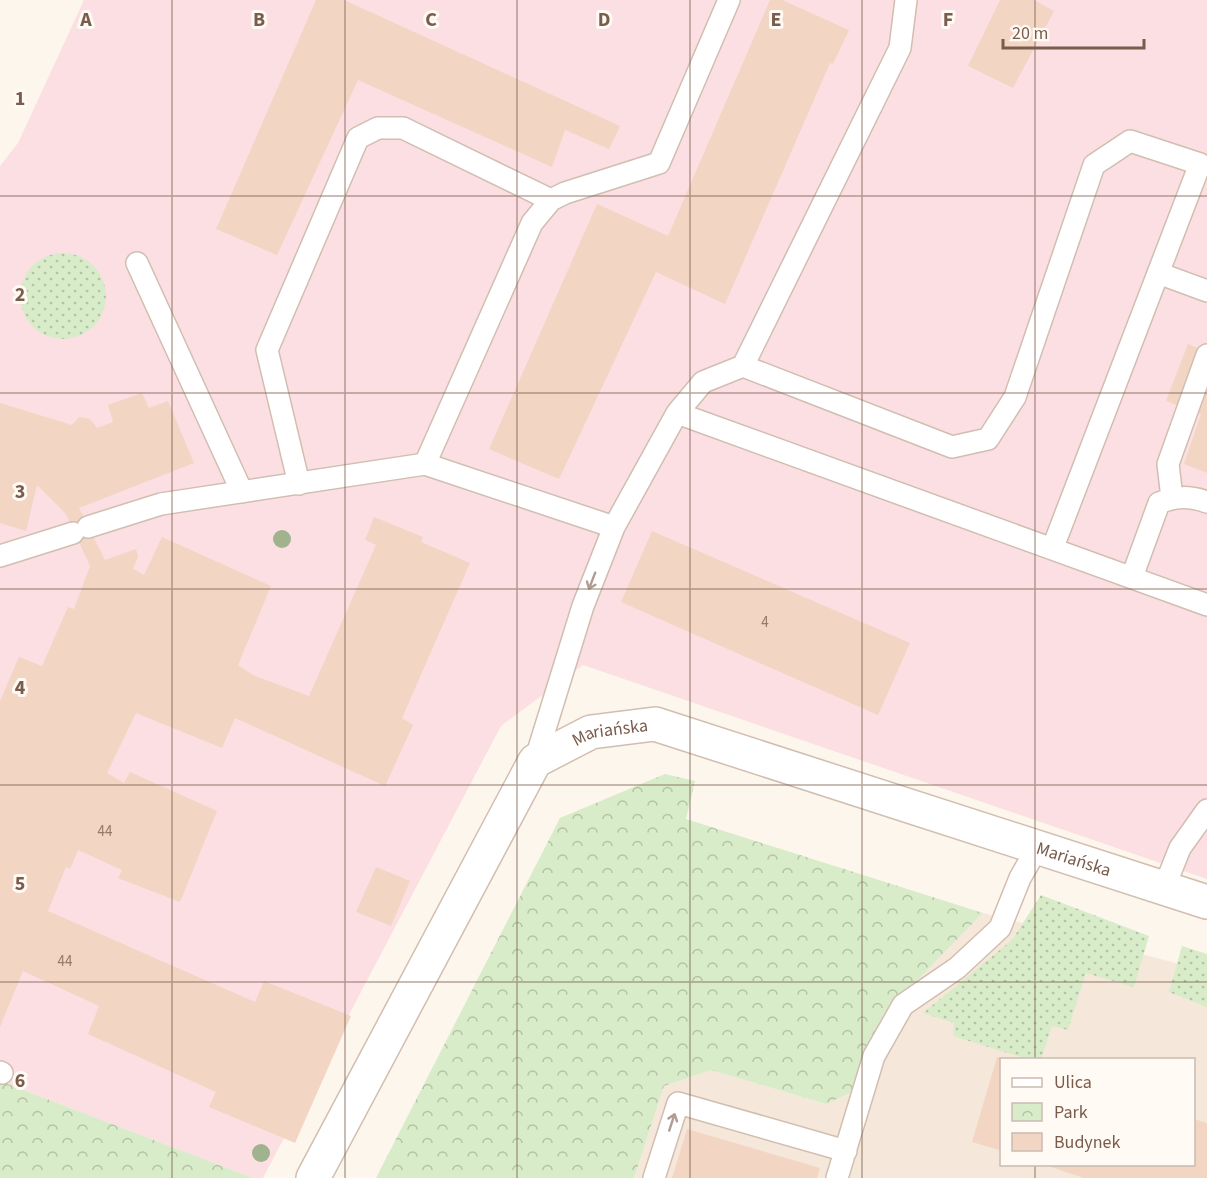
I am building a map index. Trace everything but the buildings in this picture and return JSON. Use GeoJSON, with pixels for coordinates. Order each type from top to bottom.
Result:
{"type":"FeatureCollection","features":[{"type":"Feature","properties":{"kind":"street","name":"Mariańska"},"geometry":{"type":"LineString","coordinates":[[535,760],[591,732],[656,724],[1207,902]]}},
{"type":"Feature","properties":{"kind":"street"},"geometry":{"type":"LineString","coordinates":[[313,1178],[535,760]]}},
{"type":"Feature","properties":{"kind":"lane"},"geometry":{"type":"LineString","coordinates":[[425,464],[532,223],[551,200],[565,193],[659,163],[729,0]]}},
{"type":"Feature","properties":{"kind":"lane"},"geometry":{"type":"LineString","coordinates":[[535,760],[583,606],[614,527],[677,413],[703,382],[742,366],[900,48],[906,0]]}},
{"type":"Feature","properties":{"kind":"lane"},"geometry":{"type":"LineString","coordinates":[[299,484],[267,350],[358,138],[378,128],[403,128],[551,200]]}},
{"type":"Feature","properties":{"kind":"lane"},"geometry":{"type":"LineString","coordinates":[[742,366],[952,447],[988,439],[1015,397],[1094,165],[1130,141],[1200,164],[1053,548]]}},
{"type":"Feature","properties":{"kind":"lane"},"geometry":{"type":"LineString","coordinates":[[136,263],[242,492]]}},
{"type":"Feature","properties":{"kind":"lane"},"geometry":{"type":"LineString","coordinates":[[1158,273],[1207,291]]}},
{"type":"Feature","properties":{"kind":"lane"},"geometry":{"type":"LineString","coordinates":[[1172,498],[1168,464],[1207,355]]}},
{"type":"Feature","properties":{"kind":"lane"},"geometry":{"type":"LineString","coordinates":[[677,413],[1207,605]]}},
{"type":"Feature","properties":{"kind":"lane"},"geometry":{"type":"LineString","coordinates":[[0,556],[161,504],[425,464],[614,527]]}},
{"type":"Feature","properties":{"kind":"lane"},"geometry":{"type":"LineString","coordinates":[[1132,577],[1159,503],[1172,498],[1193,497],[1207,502]]}},
{"type":"Feature","properties":{"kind":"lane"},"geometry":{"type":"LineString","coordinates":[[1164,888],[1180,848],[1207,810]]}},
{"type":"Feature","properties":{"kind":"lane"},"geometry":{"type":"LineString","coordinates":[[837,1178],[874,1056],[903,1005],[957,968],[1000,928],[1020,878],[1036,848]]}},
{"type":"Feature","properties":{"kind":"lane"},"geometry":{"type":"LineString","coordinates":[[654,1178],[678,1103],[846,1151]]}},
{"type":"Feature","properties":{"kind":"shaded area"},"geometry":{"type":"Polygon","coordinates":[[[84,0],[1207,0],[1207,879],[583,665],[501,726],[263,1178],[253,1178],[0,1081],[0,166],[18,143],[84,0]]]}},
{"type":"Feature","properties":{"kind":"shaded area"},"geometry":{"type":"Polygon","coordinates":[[[983,913],[1207,971],[1207,1178],[634,1178],[664,1086],[711,1070],[826,1104],[852,1092],[883,1015],[983,913]]]}},
{"type":"Feature","properties":{"kind":"green space"},"geometry":{"type":"Polygon","coordinates":[[[63,253],[79,257],[93,266],[102,280],[106,296],[102,312],[93,326],[79,335],[63,339],[47,335],[33,326],[24,312],[20,296],[24,280],[33,266],[47,257],[63,253]]]}},
{"type":"Feature","properties":{"kind":"green space"},"geometry":{"type":"Polygon","coordinates":[[[665,774],[695,781],[686,819],[983,913],[883,1015],[852,1092],[826,1104],[711,1070],[664,1086],[634,1178],[376,1178],[560,818],[665,774]]]}},
{"type":"Feature","properties":{"kind":"green space"},"geometry":{"type":"Polygon","coordinates":[[[1041,895],[1149,936],[1134,987],[1086,973],[1068,1030],[1052,1026],[1041,1058],[1024,1058],[953,1036],[954,1023],[923,1013],[1012,940],[1041,895]]]}},
{"type":"Feature","properties":{"kind":"green space"},"geometry":{"type":"Polygon","coordinates":[[[1182,946],[1207,954],[1207,1007],[1169,992],[1182,946]]]}},
{"type":"Feature","properties":{"kind":"green space"},"geometry":{"type":"Polygon","coordinates":[[[0,1081],[253,1178],[0,1178],[0,1081]]]}}]}
